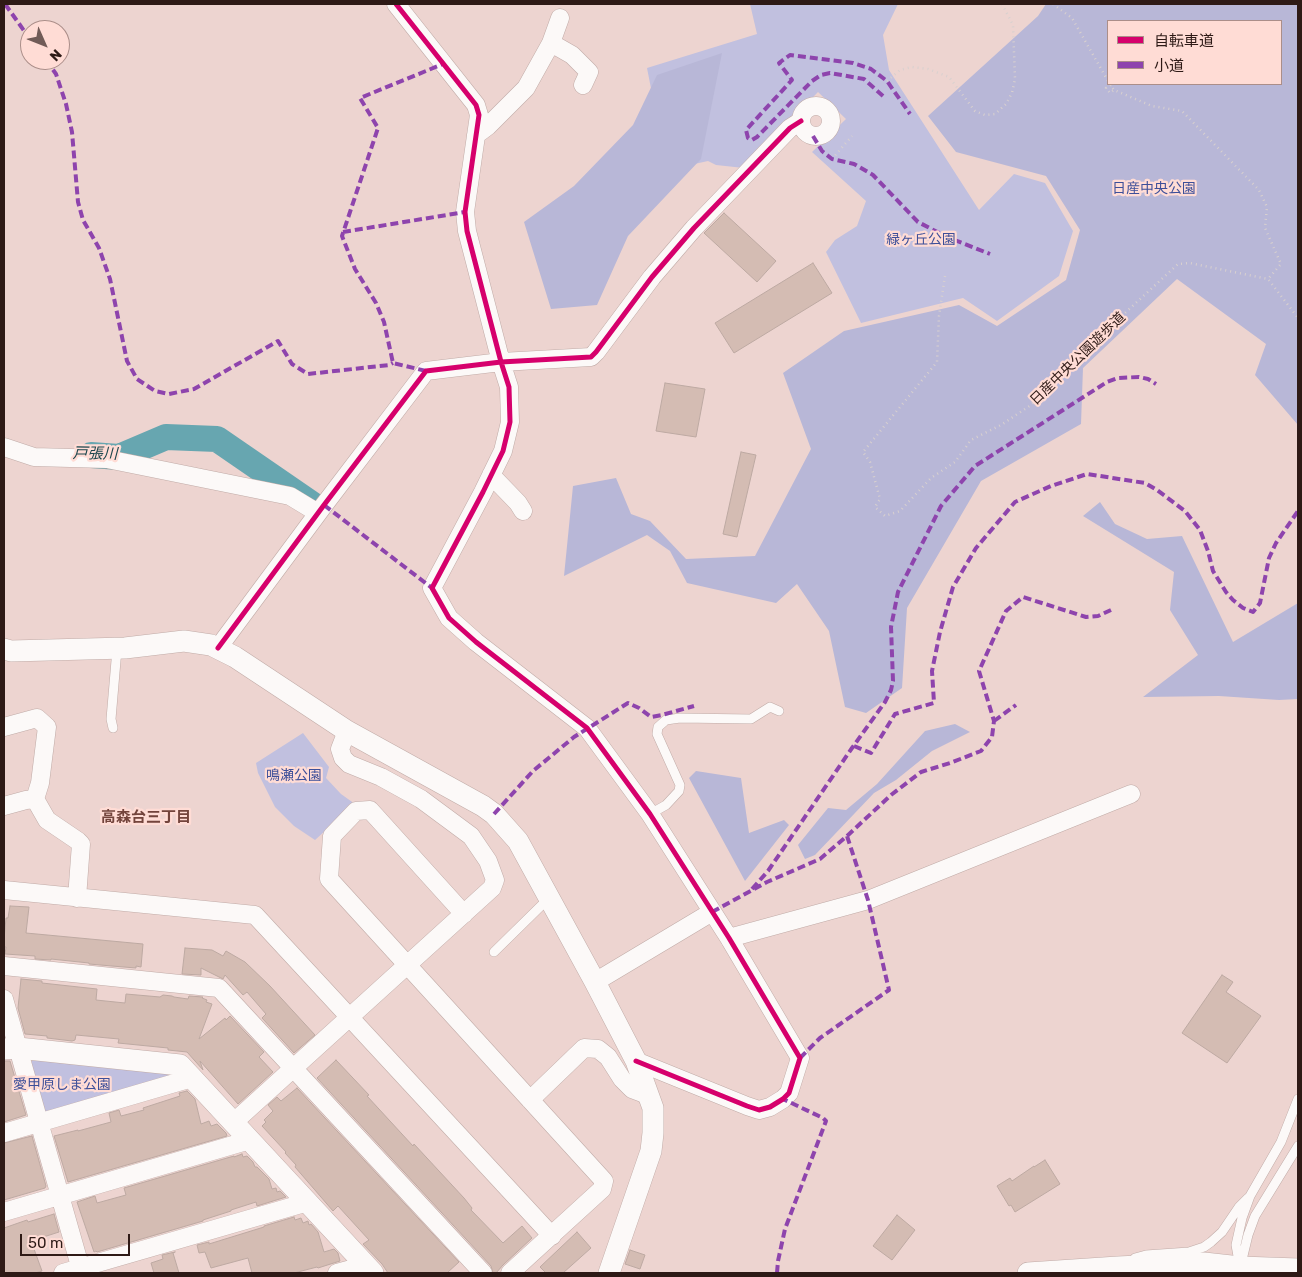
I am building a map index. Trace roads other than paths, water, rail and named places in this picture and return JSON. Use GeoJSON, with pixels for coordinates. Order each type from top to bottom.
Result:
{"type":"FeatureCollection","features":[{"type":"Feature","properties":{"kind":"street"},"geometry":{"type":"LineString","coordinates":[[396,4],[476,105],[479,115],[465,212],[467,231],[509,387],[510,422],[503,450],[432,588],[449,618],[476,642],[587,728],[650,814],[730,938],[800,1058],[789,1093],[770,1107],[759,1110],[636,1061]]}},
{"type":"Feature","properties":{"kind":"street"},"geometry":{"type":"LineString","coordinates":[[476,134],[488,126],[526,88],[551,43],[560,18]]}},
{"type":"Feature","properties":{"kind":"street"},"geometry":{"type":"LineString","coordinates":[[551,43],[572,55],[589,72],[583,86]]}},
{"type":"Feature","properties":{"kind":"street"},"geometry":{"type":"LineString","coordinates":[[218,648],[426,371],[501,362],[591,356],[596,352],[652,277],[694,228],[790,128],[801,121]]}},
{"type":"Feature","properties":{"kind":"street"},"geometry":{"type":"LineString","coordinates":[[4,447],[34,457],[107,459],[290,496],[318,513]]}},
{"type":"Feature","properties":{"kind":"street"},"geometry":{"type":"LineString","coordinates":[[491,475],[518,503],[523,512]]}},
{"type":"Feature","properties":{"kind":"street"},"geometry":{"type":"LineString","coordinates":[[4,649],[11,651],[117,648],[184,641],[202,643],[218,648],[236,657],[346,731],[483,806],[494,814],[518,841],[595,982],[636,1061],[653,1108],[651,1151],[609,1273]]}},
{"type":"Feature","properties":{"kind":"street"},"geometry":{"type":"LineString","coordinates":[[4,727],[38,718],[47,727],[40,783],[35,799],[47,820],[81,844],[77,898]]}},
{"type":"Feature","properties":{"kind":"street"},"geometry":{"type":"LineString","coordinates":[[234,1122],[464,914],[492,888],[496,880],[488,861],[471,836],[421,800],[381,778],[349,764],[343,758],[340,749],[346,731]]}},
{"type":"Feature","properties":{"kind":"street"},"geometry":{"type":"LineString","coordinates":[[730,938],[868,900],[1131,794]]}},
{"type":"Feature","properties":{"kind":"street"},"geometry":{"type":"LineString","coordinates":[[4,806],[35,799]]}},
{"type":"Feature","properties":{"kind":"street"},"geometry":{"type":"LineString","coordinates":[[464,914],[370,810],[356,811],[332,836],[329,880],[604,1180],[602,1189],[510,1273]]}},
{"type":"Feature","properties":{"kind":"street"},"geometry":{"type":"LineString","coordinates":[[4,890],[255,915],[552,1236]]}},
{"type":"Feature","properties":{"kind":"street"},"geometry":{"type":"LineString","coordinates":[[595,982],[712,912]]}},
{"type":"Feature","properties":{"kind":"street"},"geometry":{"type":"LineString","coordinates":[[4,966],[219,988],[483,1273]]}},
{"type":"Feature","properties":{"kind":"street"},"geometry":{"type":"LineString","coordinates":[[4,999],[11,1049],[38,1123],[81,1271]]}},
{"type":"Feature","properties":{"kind":"street"},"geometry":{"type":"LineString","coordinates":[[530,1100],[584,1048],[598,1049],[608,1056],[622,1079],[632,1089],[648,1095]]}},
{"type":"Feature","properties":{"kind":"street"},"geometry":{"type":"LineString","coordinates":[[11,1049],[180,1065],[370,1269]]}},
{"type":"Feature","properties":{"kind":"street"},"geometry":{"type":"LineString","coordinates":[[4,1133],[192,1078]]}},
{"type":"Feature","properties":{"kind":"street"},"geometry":{"type":"LineString","coordinates":[[4,1212],[250,1140]]}},
{"type":"Feature","properties":{"kind":"street"},"geometry":{"type":"LineString","coordinates":[[63,1273],[81,1271],[308,1202]]}},
{"type":"Feature","properties":{"kind":"street"},"geometry":{"type":"LineString","coordinates":[[1028,1273],[1204,1264],[1240,1270],[1298,1269]]}},
{"type":"Feature","properties":{"kind":"street"},"geometry":{"type":"LineString","coordinates":[[338,1273],[370,1269]]}},
{"type":"Feature","properties":{"kind":"lane"},"geometry":{"type":"LineString","coordinates":[[112,728],[111,719],[117,648]]}},
{"type":"Feature","properties":{"kind":"lane"},"geometry":{"type":"LineString","coordinates":[[650,814],[666,805],[679,791],[680,786],[657,734],[658,726],[666,720],[680,718],[751,719],[770,707],[779,711]]}},
{"type":"Feature","properties":{"kind":"lane"},"geometry":{"type":"LineString","coordinates":[[494,952],[549,898]]}},
{"type":"Feature","properties":{"kind":"lane"},"geometry":{"type":"LineString","coordinates":[[1240,1270],[1236,1246],[1242,1218],[1250,1196],[1281,1142],[1298,1100]]}},
{"type":"Feature","properties":{"kind":"lane"},"geometry":{"type":"LineString","coordinates":[[1240,1270],[1248,1235],[1255,1216],[1298,1146]]}},
{"type":"Feature","properties":{"kind":"lane"},"geometry":{"type":"LineString","coordinates":[[1096,1269],[1146,1255],[1196,1250],[1216,1238],[1222,1232],[1239,1207],[1250,1196]]}},
{"type":"Feature","properties":{"kind":"waterway","name":"戸張川"},"geometry":{"type":"LineString","coordinates":[[91,455],[119,457],[166,437],[217,439],[313,505]]}},
{"type":"Feature","properties":{"kind":"district","name":"高森台三丁目"},"geometry":{"type":"Point","coordinates":[146,818]}},
{"type":"Feature","properties":{"kind":"park label","name":"日産中央公園"},"geometry":{"type":"Point","coordinates":[1154,189]}},
{"type":"Feature","properties":{"kind":"park label","name":"緑ヶ丘公園"},"geometry":{"type":"Point","coordinates":[921,240]}},
{"type":"Feature","properties":{"kind":"park label","name":"鳴瀬公園"},"geometry":{"type":"Point","coordinates":[294,776]}},
{"type":"Feature","properties":{"kind":"park label","name":"愛甲原しま公園"},"geometry":{"type":"Point","coordinates":[62,1085]}}]}
